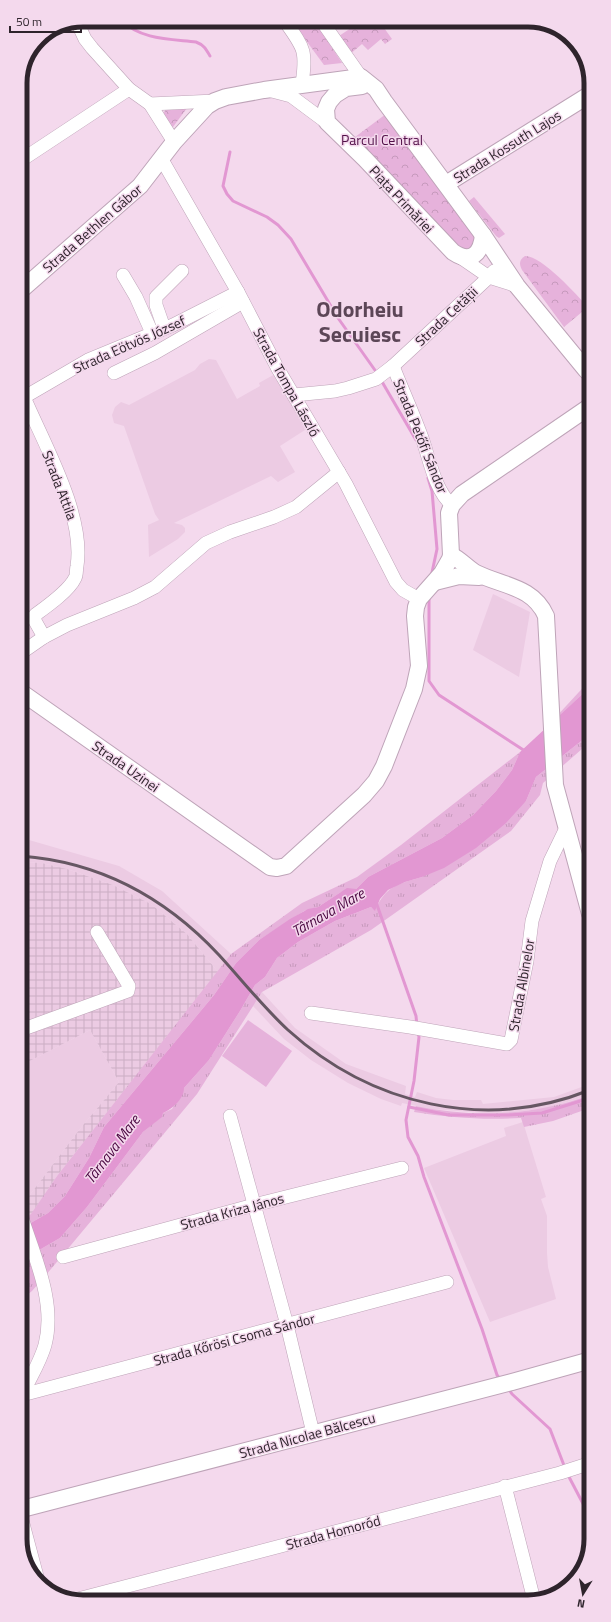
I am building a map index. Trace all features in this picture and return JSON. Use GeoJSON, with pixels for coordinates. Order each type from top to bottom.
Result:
{"type":"FeatureCollection","features":[{"type":"Feature","properties":{"kind":"main road","name":"Piața Primăriei"},"geometry":{"type":"LineString","coordinates":[[215,101],[226,97],[264,90],[361,77]]}},
{"type":"Feature","properties":{"kind":"main road"},"geometry":{"type":"LineString","coordinates":[[361,77],[376,89],[483,235],[517,286],[584,369]]}},
{"type":"Feature","properties":{"kind":"main road"},"geometry":{"type":"LineString","coordinates":[[330,125],[326,118],[326,109],[334,95],[353,86],[376,89]]}},
{"type":"Feature","properties":{"kind":"main road","name":"Strada Kossuth Lajos"},"geometry":{"type":"LineString","coordinates":[[446,184],[584,98]]}},
{"type":"Feature","properties":{"kind":"main road","name":"Strada Bethlen Gábor"},"geometry":{"type":"LineString","coordinates":[[27,284],[140,186],[174,142],[207,106],[215,101]]}},
{"type":"Feature","properties":{"kind":"main road","name":"Piața Primăriei"},"geometry":{"type":"LineString","coordinates":[[330,125],[365,159],[448,249],[457,255]]}},
{"type":"Feature","properties":{"kind":"main road"},"geometry":{"type":"LineString","coordinates":[[457,255],[469,257],[476,254],[481,247],[483,235]]}},
{"type":"Feature","properties":{"kind":"main road"},"geometry":{"type":"LineString","coordinates":[[428,589],[449,559],[450,512],[462,494],[555,432],[584,411]]}},
{"type":"Feature","properties":{"kind":"main road"},"geometry":{"type":"LineString","coordinates":[[555,432],[584,423]]}},
{"type":"Feature","properties":{"kind":"main road"},"geometry":{"type":"LineString","coordinates":[[449,559],[468,575]]}},
{"type":"Feature","properties":{"kind":"main road"},"geometry":{"type":"LineString","coordinates":[[449,559],[487,578],[512,587],[533,597],[541,606],[546,616],[555,785],[584,890]]}},
{"type":"Feature","properties":{"kind":"main road"},"geometry":{"type":"LineString","coordinates":[[428,589],[451,577],[468,575],[487,578]]}},
{"type":"Feature","properties":{"kind":"main road","name":"Strada Uzinei"},"geometry":{"type":"LineString","coordinates":[[27,696],[270,867],[282,868],[364,795],[376,780],[393,744],[414,689],[419,666],[415,616],[428,589]]}},
{"type":"Feature","properties":{"kind":"main road","name":"Strada Nicolae Bălcescu"},"geometry":{"type":"LineString","coordinates":[[27,1507],[512,1382],[584,1362]]}},
{"type":"Feature","properties":{"kind":"street"},"geometry":{"type":"LineString","coordinates":[[79,27],[85,39],[92,48],[129,89],[150,104],[174,142]]}},
{"type":"Feature","properties":{"kind":"street"},"geometry":{"type":"LineString","coordinates":[[289,27],[299,41],[303,51],[305,60],[302,84]]}},
{"type":"Feature","properties":{"kind":"street"},"geometry":{"type":"LineString","coordinates":[[326,27],[361,77]]}},
{"type":"Feature","properties":{"kind":"street"},"geometry":{"type":"LineString","coordinates":[[27,156],[129,89]]}},
{"type":"Feature","properties":{"kind":"street","name":"Piața Primăriei"},"geometry":{"type":"LineString","coordinates":[[264,90],[284,93],[291,96],[330,125]]}},
{"type":"Feature","properties":{"kind":"street"},"geometry":{"type":"LineString","coordinates":[[150,104],[215,101]]}},
{"type":"Feature","properties":{"kind":"street","name":"Strada Tompa László"},"geometry":{"type":"LineString","coordinates":[[161,158],[339,472],[396,582],[403,590],[428,589]]}},
{"type":"Feature","properties":{"kind":"street","name":"Piața Primăriei"},"geometry":{"type":"LineString","coordinates":[[457,255],[489,277]]}},
{"type":"Feature","properties":{"kind":"street","name":"Strada Cetății"},"geometry":{"type":"LineString","coordinates":[[294,395],[335,391],[384,372],[489,277],[502,263]]}},
{"type":"Feature","properties":{"kind":"street"},"geometry":{"type":"LineString","coordinates":[[164,328],[156,305],[156,297],[182,271]]}},
{"type":"Feature","properties":{"kind":"street"},"geometry":{"type":"LineString","coordinates":[[123,275],[142,309],[152,333]]}},
{"type":"Feature","properties":{"kind":"street","name":"Strada Cetății"},"geometry":{"type":"LineString","coordinates":[[489,277],[517,286]]}},
{"type":"Feature","properties":{"kind":"street"},"geometry":{"type":"LineString","coordinates":[[114,373],[168,346],[241,297]]}},
{"type":"Feature","properties":{"kind":"street","name":"Strada Eötvös József"},"geometry":{"type":"LineString","coordinates":[[27,395],[88,360],[241,297]]}},
{"type":"Feature","properties":{"kind":"street","name":"Strada Petőfi Sándor"},"geometry":{"type":"LineString","coordinates":[[384,372],[421,436],[450,512]]}},
{"type":"Feature","properties":{"kind":"street","name":"Strada Attila"},"geometry":{"type":"LineString","coordinates":[[27,409],[61,482],[74,519],[78,541],[78,558],[75,578],[55,600],[35,615],[35,621],[44,637]]}},
{"type":"Feature","properties":{"kind":"street"},"geometry":{"type":"LineString","coordinates":[[27,649],[44,637],[67,625],[148,591],[155,587],[206,544],[230,532],[274,517],[296,507],[339,472]]}},
{"type":"Feature","properties":{"kind":"street","name":"Strada Albinelor"},"geometry":{"type":"LineString","coordinates":[[311,1013],[410,1027],[507,1044],[509,1043],[527,960],[532,921],[550,861],[566,828]]}},
{"type":"Feature","properties":{"kind":"street"},"geometry":{"type":"LineString","coordinates":[[27,1028],[128,991],[129,986],[97,932]]}},
{"type":"Feature","properties":{"kind":"street"},"geometry":{"type":"LineString","coordinates":[[230,1116],[287,1325],[312,1433]]}},
{"type":"Feature","properties":{"kind":"street","name":"Strada Kriza János"},"geometry":{"type":"LineString","coordinates":[[63,1257],[254,1205],[402,1168]]}},
{"type":"Feature","properties":{"kind":"street"},"geometry":{"type":"LineString","coordinates":[[27,1233],[46,1296],[48,1319],[42,1354],[27,1385]]}},
{"type":"Feature","properties":{"kind":"street","name":"Strada Kőrösi Csoma Sándor"},"geometry":{"type":"LineString","coordinates":[[27,1394],[447,1282]]}},
{"type":"Feature","properties":{"kind":"street","name":"Strada Homoród"},"geometry":{"type":"LineString","coordinates":[[93,1595],[584,1465]]}},
{"type":"Feature","properties":{"kind":"street"},"geometry":{"type":"LineString","coordinates":[[505,1486],[533,1595]]}},
{"type":"Feature","properties":{"kind":"street"},"geometry":{"type":"LineString","coordinates":[[27,1539],[35,1568]]}},
{"type":"Feature","properties":{"kind":"shaded area"},"geometry":{"type":"Polygon","coordinates":[[[209,359],[216,360],[237,399],[260,386],[259,383],[275,374],[305,430],[280,446],[295,472],[278,482],[271,476],[174,523],[182,525],[185,528],[185,532],[178,539],[149,557],[148,525],[159,520],[155,514],[124,426],[114,423],[112,415],[115,407],[121,402],[129,405],[195,370],[200,364],[209,359]]]}},
{"type":"Feature","properties":{"kind":"shaded area"},"geometry":{"type":"Polygon","coordinates":[[[493,594],[530,612],[519,677],[473,650],[493,594]]]}},
{"type":"Feature","properties":{"kind":"shaded area"},"geometry":{"type":"Polygon","coordinates":[[[27,840],[119,866],[162,891],[231,954],[218,972],[187,934],[151,904],[113,885],[67,869],[42,863],[27,862],[27,840]]]}},
{"type":"Feature","properties":{"kind":"shaded area"},"geometry":{"type":"Polygon","coordinates":[[[27,862],[42,863],[67,869],[113,885],[151,904],[187,934],[218,972],[57,1176],[31,1215],[27,1218],[27,1190],[29,1196],[79,1130],[119,1082],[90,1030],[27,1062],[27,862]]]}},
{"type":"Feature","properties":{"kind":"shaded area"},"geometry":{"type":"Polygon","coordinates":[[[262,992],[295,1028],[346,1064],[406,1086],[405,1094],[415,1097],[417,1092],[436,1098],[453,1100],[481,1100],[483,1104],[554,1097],[584,1086],[584,1097],[548,1108],[508,1113],[485,1113],[432,1109],[402,1103],[401,1106],[381,1099],[348,1083],[311,1060],[284,1039],[253,1006],[262,992]]]}},
{"type":"Feature","properties":{"kind":"shaded area"},"geometry":{"type":"Polygon","coordinates":[[[90,1030],[119,1082],[79,1130],[29,1196],[27,1190],[27,1062],[90,1030]]]}},
{"type":"Feature","properties":{"kind":"shaded area"},"geometry":{"type":"Polygon","coordinates":[[[523,1122],[546,1197],[541,1199],[547,1216],[548,1267],[556,1299],[490,1322],[424,1168],[506,1136],[504,1128],[523,1122]]]}},
{"type":"Feature","properties":{"kind":"green space"},"geometry":{"type":"Polygon","coordinates":[[[296,27],[319,27],[342,63],[324,65],[296,27]]]}},
{"type":"Feature","properties":{"kind":"green space"},"geometry":{"type":"Polygon","coordinates":[[[352,27],[383,27],[392,39],[385,44],[381,39],[368,50],[362,44],[349,55],[336,38],[352,27]]]}},
{"type":"Feature","properties":{"kind":"green space"},"geometry":{"type":"Polygon","coordinates":[[[187,108],[173,127],[167,124],[162,116],[166,109],[187,108]]]}},
{"type":"Feature","properties":{"kind":"green space","name":"Parcul Central"},"geometry":{"type":"Polygon","coordinates":[[[386,114],[475,235],[478,244],[465,253],[414,202],[355,137],[386,114]]]}},
{"type":"Feature","properties":{"kind":"green space"},"geometry":{"type":"Polygon","coordinates":[[[474,197],[505,234],[499,238],[496,236],[469,201],[474,197]]]}},
{"type":"Feature","properties":{"kind":"green space"},"geometry":{"type":"Polygon","coordinates":[[[525,256],[532,257],[549,269],[584,303],[584,310],[564,327],[522,270],[520,262],[525,256]]]}},
{"type":"Feature","properties":{"kind":"green space"},"geometry":{"type":"Polygon","coordinates":[[[584,687],[584,693],[543,731],[584,687]]]}},
{"type":"Feature","properties":{"kind":"green space"},"geometry":{"type":"Polygon","coordinates":[[[584,739],[584,747],[543,783],[540,795],[511,831],[371,930],[262,992],[197,1094],[51,1269],[27,1295],[27,1257],[60,1238],[87,1207],[143,1132],[161,1117],[163,1113],[172,1109],[184,1088],[209,1060],[255,985],[265,977],[277,958],[298,942],[335,921],[371,907],[375,910],[379,902],[388,891],[399,884],[422,877],[526,801],[536,777],[584,739]]]}},
{"type":"Feature","properties":{"kind":"green space"},"geometry":{"type":"Polygon","coordinates":[[[520,752],[512,770],[496,791],[473,815],[442,838],[368,877],[356,889],[341,892],[318,907],[304,911],[259,940],[236,963],[214,995],[104,1127],[89,1158],[65,1196],[48,1213],[27,1225],[27,1218],[57,1176],[231,954],[302,903],[357,877],[401,845],[520,752]]]}},
{"type":"Feature","properties":{"kind":"green space"},"geometry":{"type":"Polygon","coordinates":[[[248,1020],[292,1051],[266,1087],[222,1056],[248,1020]]]}},
{"type":"Feature","properties":{"kind":"green space"},"geometry":{"type":"Polygon","coordinates":[[[584,1097],[584,1110],[553,1121],[524,1127],[521,1118],[468,1118],[414,1112],[416,1106],[460,1112],[504,1113],[525,1111],[569,1102],[584,1097]]]}},
{"type":"Feature","properties":{"kind":"water","name":"Târnava Mare"},"geometry":{"type":"Polygon","coordinates":[[[584,693],[584,739],[536,777],[526,801],[506,823],[476,848],[444,868],[405,882],[388,890],[380,899],[375,911],[371,907],[335,921],[298,942],[277,958],[265,977],[255,985],[209,1060],[184,1088],[180,1100],[163,1113],[162,1117],[143,1132],[87,1207],[60,1238],[27,1257],[27,1225],[48,1213],[65,1196],[89,1158],[104,1127],[214,995],[236,963],[259,940],[290,919],[308,909],[318,907],[347,888],[356,889],[368,877],[442,838],[473,815],[496,791],[512,770],[520,752],[584,693]]]}},
{"type":"Feature","properties":{"kind":"waterway"},"geometry":{"type":"LineString","coordinates":[[129,27],[147,35],[166,39],[196,42],[201,44],[210,56]]}},
{"type":"Feature","properties":{"kind":"waterway"},"geometry":{"type":"LineString","coordinates":[[230,152],[223,186],[227,194],[233,201],[267,217],[278,225],[291,239],[338,318],[377,373]]}},
{"type":"Feature","properties":{"kind":"waterway"},"geometry":{"type":"LineString","coordinates":[[381,380],[416,440]]}},
{"type":"Feature","properties":{"kind":"waterway"},"geometry":{"type":"LineString","coordinates":[[428,478],[432,491],[437,549],[431,577]]}},
{"type":"Feature","properties":{"kind":"waterway"},"geometry":{"type":"LineString","coordinates":[[429,596],[429,681],[439,695],[525,751]]}},
{"type":"Feature","properties":{"kind":"waterway"},"geometry":{"type":"LineString","coordinates":[[376,902],[416,1016],[417,1026]]}},
{"type":"Feature","properties":{"kind":"waterway"},"geometry":{"type":"LineString","coordinates":[[418,1031],[419,1037],[414,1081],[406,1120],[408,1137],[418,1156],[424,1177],[482,1329],[497,1375],[500,1379]]}},
{"type":"Feature","properties":{"kind":"waterway"},"geometry":{"type":"LineString","coordinates":[[409,1107],[449,1115],[508,1115],[542,1113],[584,1100]]}},
{"type":"Feature","properties":{"kind":"waterway"},"geometry":{"type":"LineString","coordinates":[[508,1388],[512,1394],[550,1429],[565,1468]]}},
{"type":"Feature","properties":{"kind":"waterway"},"geometry":{"type":"LineString","coordinates":[[568,1475],[584,1506]]}},
{"type":"Feature","properties":{"kind":"railway"},"geometry":{"type":"LineString","coordinates":[[27,857],[78,866],[129,886],[153,900],[198,934],[219,955],[261,1003],[288,1030],[320,1056],[355,1077],[392,1093],[431,1104],[470,1109],[510,1109],[550,1103],[584,1092]]}},
{"type":"Feature","properties":{"kind":"district","name":"Odorheiu Secuiesc"},"geometry":{"type":"Point","coordinates":[360,322]}}]}
